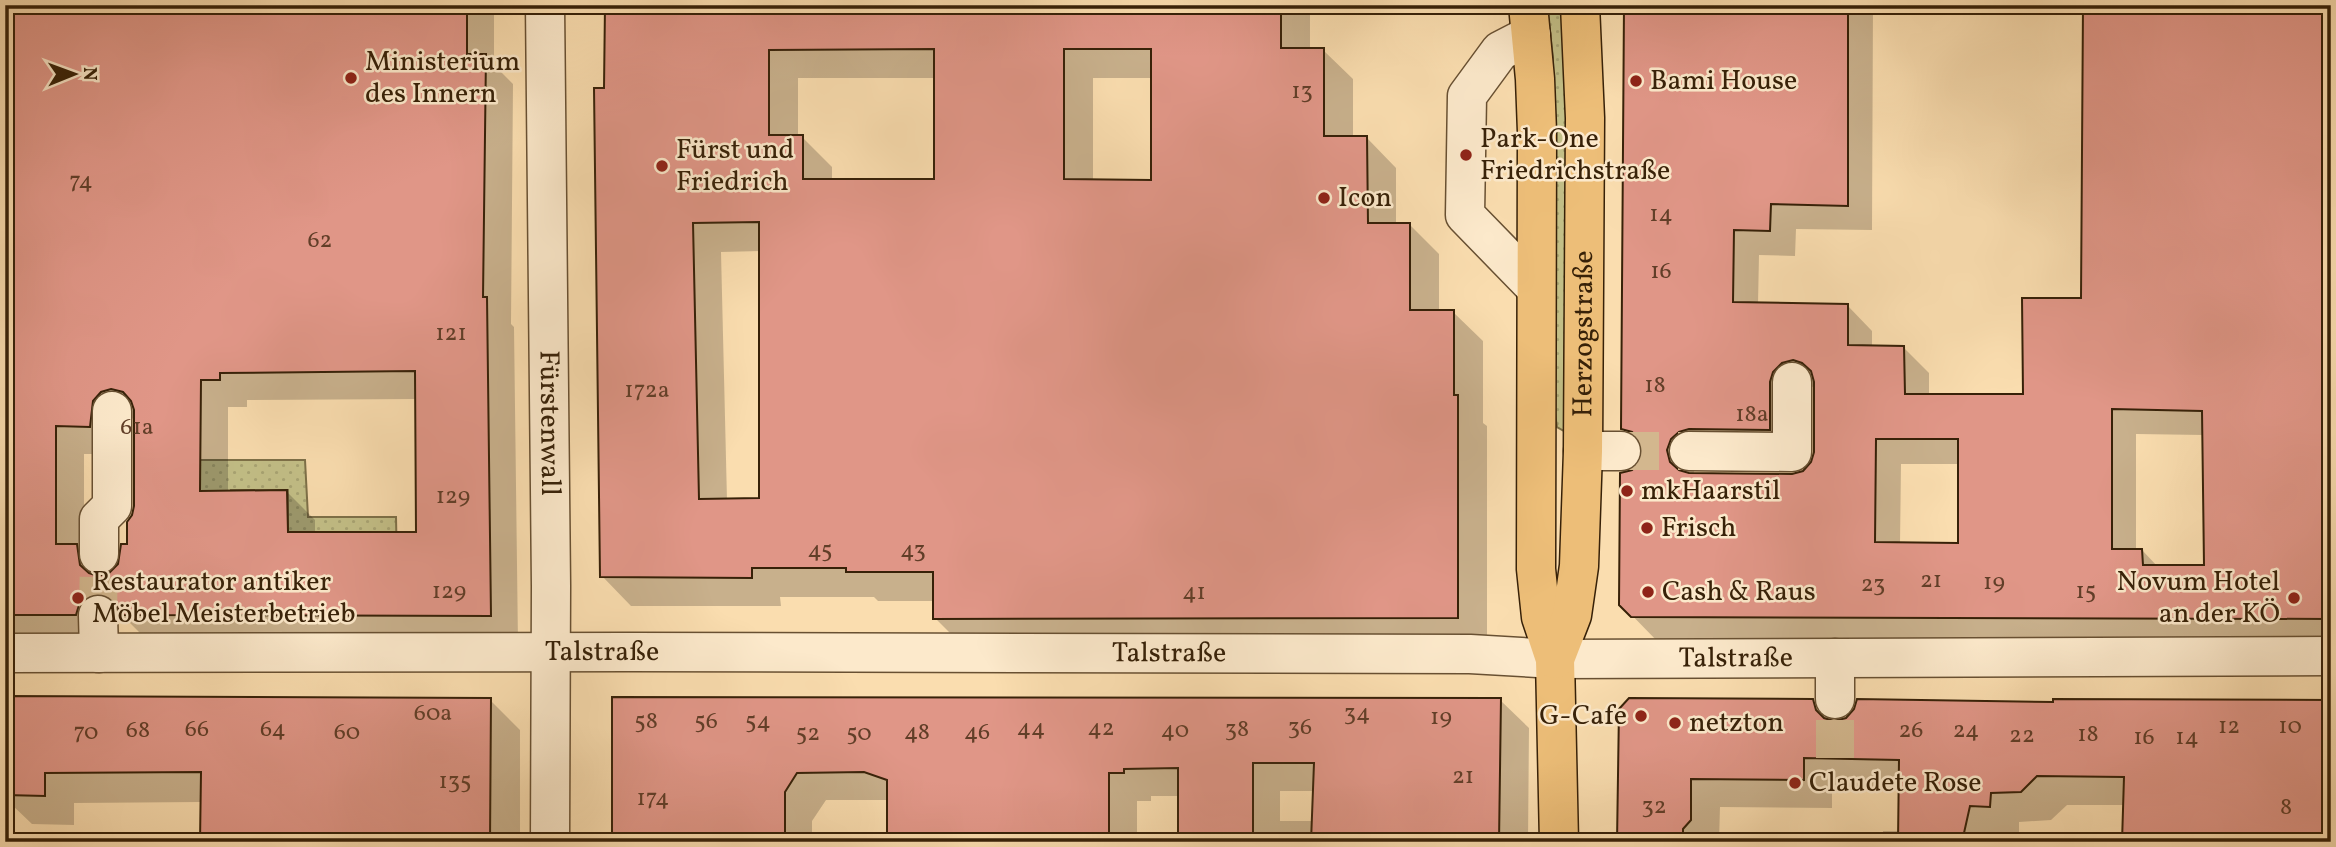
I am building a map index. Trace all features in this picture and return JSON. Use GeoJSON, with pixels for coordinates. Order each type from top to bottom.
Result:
{"type":"FeatureCollection","features":[{"type":"Feature","properties":{"kind":"main road","name":"Herzogstraße"},"geometry":{"type":"LineString","coordinates":[[1555,659],[1572,615],[1578,566],[1583,451],[1585,118],[1580,5]]}},
{"type":"Feature","properties":{"kind":"main road","name":"Herzogstraße"},"geometry":{"type":"LineString","coordinates":[[1530,20],[1537,132],[1536,569],[1541,618],[1555,659],[1559,842]]}},
{"type":"Feature","properties":{"kind":"street","name":"Fürstenwall"},"geometry":{"type":"LineString","coordinates":[[545,5],[551,652],[550,842]]}},
{"type":"Feature","properties":{"kind":"street"},"geometry":{"type":"LineString","coordinates":[[1530,20],[1500,51],[1467,96],[1465,215],[1536,288]]}},
{"type":"Feature","properties":{"kind":"street"},"geometry":{"type":"LineString","coordinates":[[1689,451],[1792,452],[1792,382]]}},
{"type":"Feature","properties":{"kind":"street"},"geometry":{"type":"LineString","coordinates":[[99,554],[99,519],[112,506],[112,411]]}},
{"type":"Feature","properties":{"kind":"street"},"geometry":{"type":"LineString","coordinates":[[1583,451],[1620,451]]}},
{"type":"Feature","properties":{"kind":"street"},"geometry":{"type":"LineString","coordinates":[[98,615],[99,653]]}},
{"type":"Feature","properties":{"kind":"street","name":"Talstraße"},"geometry":{"type":"LineString","coordinates":[[5,653],[1470,654],[1555,659],[2331,656]]}},
{"type":"Feature","properties":{"kind":"street"},"geometry":{"type":"LineString","coordinates":[[1835,658],[1835,699]]}},
{"type":"Feature","properties":{"kind":"shaded area"},"geometry":{"type":"Polygon","coordinates":[[[1547,5],[1561,5],[1567,84],[1564,431],[1557,427],[1554,407],[1553,58],[1547,5]]]}},
{"type":"Feature","properties":{"kind":"shaded area"},"geometry":{"type":"Polygon","coordinates":[[[192,460],[305,460],[308,517],[396,517],[397,568],[365,532],[304,532],[288,536],[288,490],[231,490],[231,535],[185,529],[192,460]]]}},
{"type":"Feature","properties":{"kind":"building"},"geometry":{"type":"Polygon","coordinates":[[[5,5],[467,5],[467,54],[486,54],[483,297],[487,297],[491,616],[120,615],[116,603],[108,596],[98,593],[86,597],[79,605],[76,615],[5,615],[5,5]],[[415,371],[220,373],[220,380],[201,380],[200,491],[287,490],[288,532],[416,532],[415,371]],[[111,389],[101,392],[93,401],[90,427],[56,426],[56,544],[77,544],[80,565],[89,573],[98,576],[109,573],[118,564],[121,544],[127,544],[127,522],[134,506],[134,410],[131,401],[123,392],[111,389]]]}},
{"type":"Feature","properties":{"kind":"building"},"geometry":{"type":"Polygon","coordinates":[[[605,5],[1281,5],[1281,48],[1324,48],[1324,136],[1367,136],[1368,223],[1410,223],[1410,310],[1454,310],[1454,395],[1458,395],[1458,618],[933,619],[933,572],[752,568],[752,578],[600,577],[594,88],[604,88],[605,5]],[[934,49],[769,50],[769,135],[803,135],[803,179],[934,179],[934,49]],[[1064,49],[1064,179],[1151,180],[1151,49],[1064,49]],[[759,222],[693,223],[699,499],[759,498],[759,222]]]}},
{"type":"Feature","properties":{"kind":"building"},"geometry":{"type":"Polygon","coordinates":[[[1624,5],[1848,5],[1848,206],[1771,204],[1770,231],[1734,230],[1733,302],[1848,304],[1848,345],[1904,346],[1905,394],[2023,394],[2022,298],[2081,298],[2083,5],[2331,5],[2331,619],[1631,617],[1619,605],[1620,473],[1632,470],[1640,461],[1643,450],[1640,440],[1632,432],[1621,429],[1624,5]],[[1793,360],[1782,363],[1773,372],[1770,382],[1770,430],[1689,429],[1679,432],[1671,439],[1667,450],[1670,462],[1679,470],[1689,473],[1792,474],[1803,471],[1811,462],[1814,452],[1814,382],[1811,371],[1802,363],[1793,360]],[[2112,409],[2112,549],[2142,549],[2143,565],[2204,565],[2202,411],[2112,409]],[[1876,439],[1875,542],[1958,543],[1958,439],[1876,439]]]}},
{"type":"Feature","properties":{"kind":"building"},"geometry":{"type":"Polygon","coordinates":[[[5,696],[491,698],[490,842],[200,842],[201,772],[45,773],[45,796],[5,795],[5,696]]]}},
{"type":"Feature","properties":{"kind":"building"},"geometry":{"type":"Polygon","coordinates":[[[612,697],[1501,698],[1499,842],[1311,842],[1314,763],[1253,763],[1253,842],[1178,842],[1178,768],[1124,769],[1124,773],[1109,773],[1109,842],[887,842],[887,780],[864,772],[797,773],[785,792],[785,842],[751,842],[751,836],[678,836],[678,842],[612,842],[612,697]]]}},
{"type":"Feature","properties":{"kind":"building"},"geometry":{"type":"Polygon","coordinates":[[[1629,698],[1813,699],[1816,710],[1824,718],[1834,721],[1846,718],[1854,709],[1857,699],[2053,702],[2053,699],[2331,700],[2331,842],[2122,842],[2124,777],[2037,776],[2021,792],[1991,793],[1990,807],[1970,806],[1962,842],[1898,842],[1899,760],[1804,758],[1804,780],[1691,779],[1691,820],[1683,829],[1683,842],[1617,842],[1619,709],[1629,698]]]}},
{"type":"Feature","properties":{"kind":"tunnel"},"geometry":{"type":"LineString","coordinates":[[1621,451],[1689,451]]}},
{"type":"Feature","properties":{"kind":"tunnel"},"geometry":{"type":"LineString","coordinates":[[98,615],[99,554]]}},
{"type":"Feature","properties":{"kind":"tunnel"},"geometry":{"type":"LineString","coordinates":[[1835,699],[1835,758]]}},
{"type":"Feature","properties":{"kind":"place","name":"Ministerium des Innern"},"geometry":{"type":"Point","coordinates":[351,78]}},
{"type":"Feature","properties":{"kind":"place","name":"Bami House"},"geometry":{"type":"Point","coordinates":[1636,81]}},
{"type":"Feature","properties":{"kind":"place","name":"Park-One Friedrichstraße"},"geometry":{"type":"Point","coordinates":[1466,155]}},
{"type":"Feature","properties":{"kind":"place","name":"Fürst und Friedrich"},"geometry":{"type":"Point","coordinates":[662,166]}},
{"type":"Feature","properties":{"kind":"place","name":"Icon"},"geometry":{"type":"Point","coordinates":[1324,198]}},
{"type":"Feature","properties":{"kind":"place","name":"mkHaarstil"},"geometry":{"type":"Point","coordinates":[1627,491]}},
{"type":"Feature","properties":{"kind":"place","name":"Frisch"},"geometry":{"type":"Point","coordinates":[1647,528]}},
{"type":"Feature","properties":{"kind":"place","name":"Cash & Raus"},"geometry":{"type":"Point","coordinates":[1648,592]}},
{"type":"Feature","properties":{"kind":"place","name":"Restaurator antiker Möbel Meisterbetrieb"},"geometry":{"type":"Point","coordinates":[78,598]}},
{"type":"Feature","properties":{"kind":"place","name":"Novum Hotel an der KÖ"},"geometry":{"type":"Point","coordinates":[2294,598]}},
{"type":"Feature","properties":{"kind":"place","name":"G-Cafe"},"geometry":{"type":"Point","coordinates":[1641,716]}},
{"type":"Feature","properties":{"kind":"place","name":"netzton"},"geometry":{"type":"Point","coordinates":[1675,723]}},
{"type":"Feature","properties":{"kind":"place","name":"Claudete Rose"},"geometry":{"type":"Point","coordinates":[1795,783]}}]}
